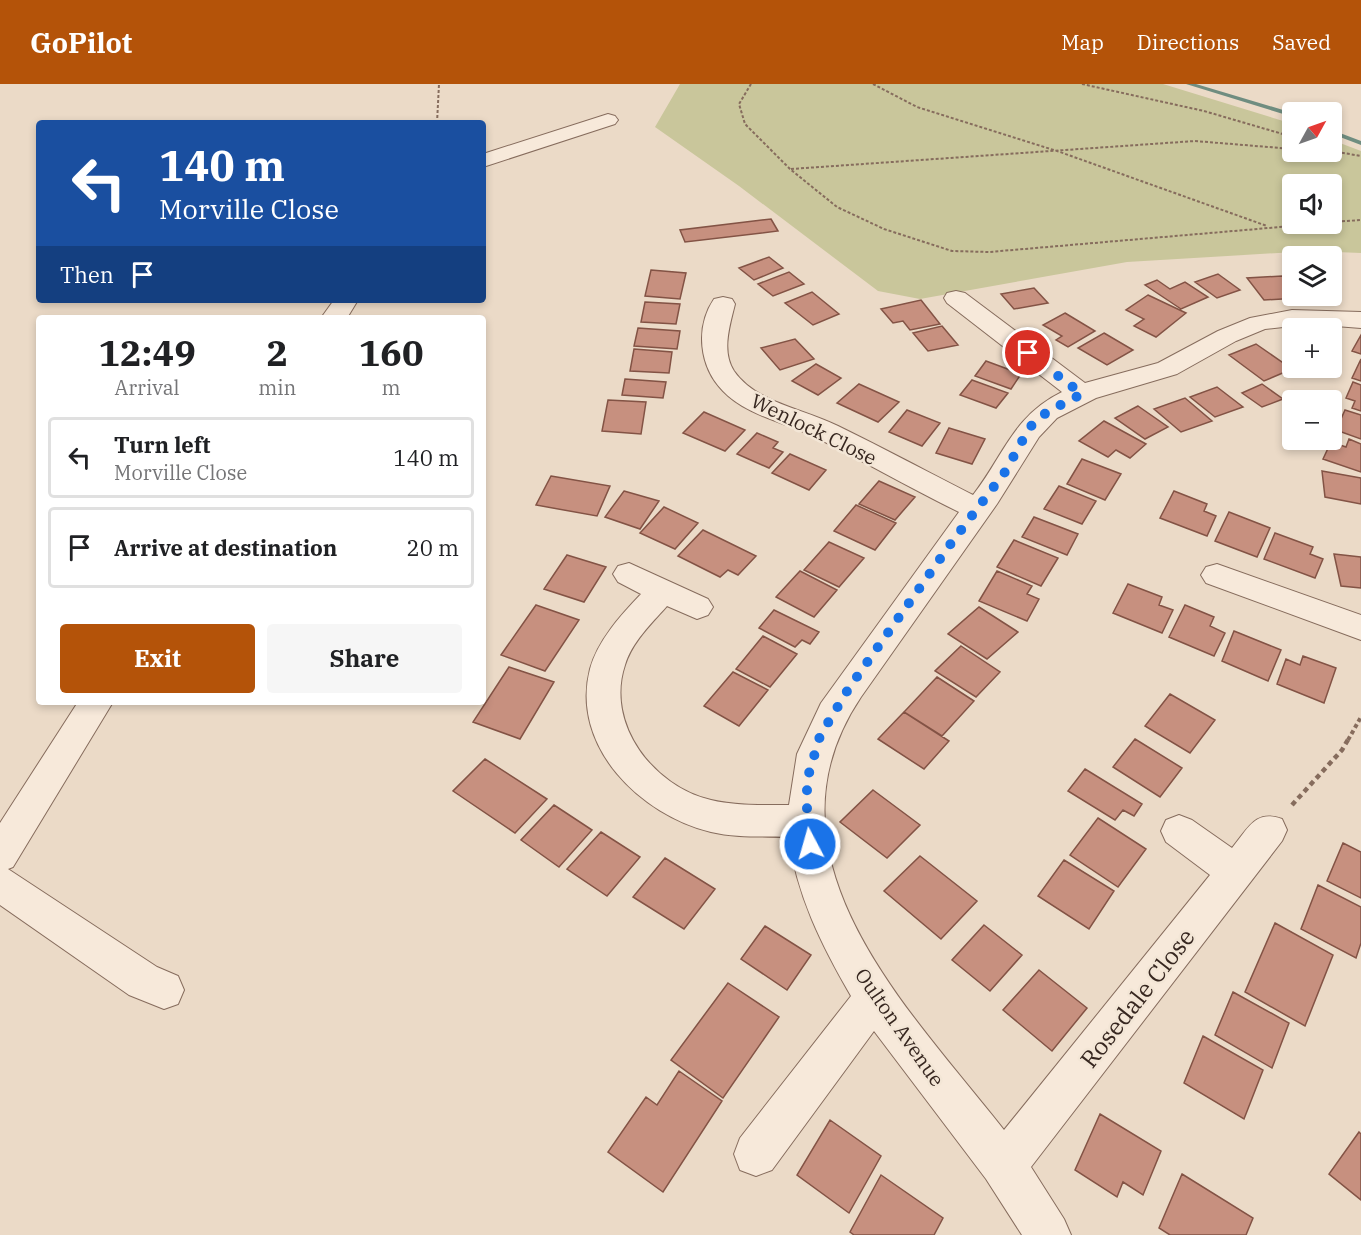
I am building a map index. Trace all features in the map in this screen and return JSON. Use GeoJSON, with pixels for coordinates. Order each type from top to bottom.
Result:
{"type":"FeatureCollection","features":[{"type":"Feature","properties":{"kind":"street"},"geometry":{"type":"LineString","coordinates":[[486,160],[608,120]]}},
{"type":"Feature","properties":{"kind":"street"},"geometry":{"type":"LineString","coordinates":[[956,298],[1082,394]]}},
{"type":"Feature","properties":{"kind":"street","name":"Wenlock Close"},"geometry":{"type":"LineString","coordinates":[[723,304],[714,338],[717,364],[724,376],[743,394],[825,430],[977,509]]}},
{"type":"Feature","properties":{"kind":"street","name":"Oulton Avenue"},"geometry":{"type":"LineString","coordinates":[[1048,1235],[1004,1166],[875,998],[828,912],[813,867],[807,821],[807,780],[820,736],[849,688],[1005,472],[1030,427],[1047,412],[1082,394],[1179,364],[1248,326],[1303,317],[1361,320]]}},
{"type":"Feature","properties":{"kind":"street"},"geometry":{"type":"LineString","coordinates":[[629,574],[697,607]]}},
{"type":"Feature","properties":{"kind":"street"},"geometry":{"type":"LineString","coordinates":[[1217,575],[1361,628]]}},
{"type":"Feature","properties":{"kind":"street"},"geometry":{"type":"LineString","coordinates":[[663,591],[618,643],[607,667],[603,689],[604,714],[613,741],[630,765],[654,788],[678,804],[710,816],[745,820],[807,821]]}},
{"type":"Feature","properties":{"kind":"street"},"geometry":{"type":"LineString","coordinates":[[0,855],[94,705]]}},
{"type":"Feature","properties":{"kind":"street","name":"Rosedale Close"},"geometry":{"type":"LineString","coordinates":[[1004,1166],[1269,830]]}},
{"type":"Feature","properties":{"kind":"street"},"geometry":{"type":"LineString","coordinates":[[1179,831],[1236,872]]}},
{"type":"Feature","properties":{"kind":"street"},"geometry":{"type":"LineString","coordinates":[[0,883],[143,981],[164,990]]}},
{"type":"Feature","properties":{"kind":"street"},"geometry":{"type":"LineString","coordinates":[[756,1154],[875,998]]}},
{"type":"Feature","properties":{"kind":"path"},"geometry":{"type":"LineString","coordinates":[[436,120],[440,84]]}},
{"type":"Feature","properties":{"kind":"path"},"geometry":{"type":"LineString","coordinates":[[751,84],[739,104],[745,124],[790,169],[837,207],[884,229],[952,251],[989,252],[1043,248],[1282,226]]}},
{"type":"Feature","properties":{"kind":"path"},"geometry":{"type":"LineString","coordinates":[[873,84],[916,107],[1060,152],[1270,227]]}},
{"type":"Feature","properties":{"kind":"path"},"geometry":{"type":"LineString","coordinates":[[1082,84],[1204,111],[1282,134]]}},
{"type":"Feature","properties":{"kind":"path"},"geometry":{"type":"LineString","coordinates":[[790,169],[1195,141],[1282,148]]}},
{"type":"Feature","properties":{"kind":"path"},"geometry":{"type":"LineString","coordinates":[[1342,153],[1361,156]]}},
{"type":"Feature","properties":{"kind":"path"},"geometry":{"type":"LineString","coordinates":[[1342,221],[1361,220]]}},
{"type":"Feature","properties":{"kind":"path"},"geometry":{"type":"LineString","coordinates":[[1269,830],[1342,750],[1361,717]]}},
{"type":"Feature","properties":{"kind":"shaded area"},"geometry":{"type":"Polygon","coordinates":[[[680,84],[1163,84],[1282,121],[1282,162],[1342,162],[1342,144],[1361,151],[1361,253],[1342,252],[1342,246],[1282,246],[1282,253],[1127,262],[920,299],[878,291],[739,186],[655,127],[680,84]]]}},
{"type":"Feature","properties":{"kind":"building"},"geometry":{"type":"Polygon","coordinates":[[[771,219],[778,231],[685,242],[680,230],[771,219]]]}},
{"type":"Feature","properties":{"kind":"building"},"geometry":{"type":"Polygon","coordinates":[[[769,257],[783,268],[754,280],[739,268],[769,257]]]}},
{"type":"Feature","properties":{"kind":"building"},"geometry":{"type":"Polygon","coordinates":[[[651,270],[686,273],[680,299],[645,296],[651,270]]]}},
{"type":"Feature","properties":{"kind":"building"},"geometry":{"type":"Polygon","coordinates":[[[789,272],[804,284],[773,296],[758,284],[789,272]]]}},
{"type":"Feature","properties":{"kind":"building"},"geometry":{"type":"Polygon","coordinates":[[[1218,274],[1240,290],[1217,298],[1195,282],[1218,274]]]}},
{"type":"Feature","properties":{"kind":"building"},"geometry":{"type":"Polygon","coordinates":[[[1282,276],[1282,299],[1264,300],[1247,278],[1282,276]]]}},
{"type":"Feature","properties":{"kind":"building"},"geometry":{"type":"Polygon","coordinates":[[[1157,280],[1170,289],[1185,282],[1208,297],[1181,309],[1145,285],[1157,280]]]}},
{"type":"Feature","properties":{"kind":"building"},"geometry":{"type":"Polygon","coordinates":[[[1034,288],[1048,303],[1014,309],[1001,294],[1034,288]]]}},
{"type":"Feature","properties":{"kind":"building"},"geometry":{"type":"Polygon","coordinates":[[[812,292],[839,314],[813,325],[785,303],[812,292]]]}},
{"type":"Feature","properties":{"kind":"building"},"geometry":{"type":"Polygon","coordinates":[[[1148,295],[1186,313],[1156,337],[1134,326],[1144,319],[1126,310],[1148,295]]]}},
{"type":"Feature","properties":{"kind":"building"},"geometry":{"type":"Polygon","coordinates":[[[921,300],[940,324],[910,330],[903,321],[893,323],[881,309],[921,300]]]}},
{"type":"Feature","properties":{"kind":"building"},"geometry":{"type":"Polygon","coordinates":[[[645,302],[680,304],[676,324],[641,322],[645,302]]]}},
{"type":"Feature","properties":{"kind":"building"},"geometry":{"type":"Polygon","coordinates":[[[1065,313],[1095,331],[1068,347],[1056,340],[1062,336],[1043,325],[1065,313]]]}},
{"type":"Feature","properties":{"kind":"building"},"geometry":{"type":"Polygon","coordinates":[[[942,326],[958,345],[928,351],[913,333],[942,326]]]}},
{"type":"Feature","properties":{"kind":"building"},"geometry":{"type":"Polygon","coordinates":[[[638,328],[680,331],[677,349],[634,346],[638,328]]]}},
{"type":"Feature","properties":{"kind":"building"},"geometry":{"type":"Polygon","coordinates":[[[1104,333],[1133,350],[1107,365],[1078,348],[1104,333]]]}},
{"type":"Feature","properties":{"kind":"building"},"geometry":{"type":"Polygon","coordinates":[[[1361,335],[1361,354],[1352,351],[1361,335]]]}},
{"type":"Feature","properties":{"kind":"building"},"geometry":{"type":"Polygon","coordinates":[[[795,339],[814,359],[780,370],[761,348],[795,339]]]}},
{"type":"Feature","properties":{"kind":"building"},"geometry":{"type":"Polygon","coordinates":[[[1256,344],[1282,362],[1282,373],[1264,381],[1229,355],[1256,344]]]}},
{"type":"Feature","properties":{"kind":"building"},"geometry":{"type":"Polygon","coordinates":[[[634,349],[672,352],[669,373],[630,371],[634,349]]]}},
{"type":"Feature","properties":{"kind":"building"},"geometry":{"type":"Polygon","coordinates":[[[1361,359],[1361,381],[1352,378],[1361,359]]]}},
{"type":"Feature","properties":{"kind":"building"},"geometry":{"type":"Polygon","coordinates":[[[986,361],[1021,374],[1011,389],[975,376],[986,361]]]}},
{"type":"Feature","properties":{"kind":"building"},"geometry":{"type":"Polygon","coordinates":[[[816,364],[841,378],[818,395],[792,381],[816,364]]]}},
{"type":"Feature","properties":{"kind":"building"},"geometry":{"type":"Polygon","coordinates":[[[625,379],[666,382],[663,398],[622,395],[625,379]]]}},
{"type":"Feature","properties":{"kind":"building"},"geometry":{"type":"Polygon","coordinates":[[[972,380],[1008,393],[996,408],[960,395],[972,380]]]}},
{"type":"Feature","properties":{"kind":"building"},"geometry":{"type":"Polygon","coordinates":[[[1353,382],[1361,385],[1361,411],[1352,408],[1355,401],[1346,398],[1353,382]]]}},
{"type":"Feature","properties":{"kind":"building"},"geometry":{"type":"Polygon","coordinates":[[[859,384],[899,402],[878,422],[837,403],[859,384]]]}},
{"type":"Feature","properties":{"kind":"building"},"geometry":{"type":"Polygon","coordinates":[[[1262,384],[1282,399],[1262,407],[1242,393],[1262,384]]]}},
{"type":"Feature","properties":{"kind":"building"},"geometry":{"type":"Polygon","coordinates":[[[1217,387],[1243,407],[1215,417],[1190,397],[1217,387]]]}},
{"type":"Feature","properties":{"kind":"building"},"geometry":{"type":"Polygon","coordinates":[[[1185,398],[1212,421],[1181,432],[1154,409],[1185,398]]]}},
{"type":"Feature","properties":{"kind":"building"},"geometry":{"type":"Polygon","coordinates":[[[608,400],[646,402],[641,434],[602,431],[608,400]]]}},
{"type":"Feature","properties":{"kind":"building"},"geometry":{"type":"Polygon","coordinates":[[[1138,406],[1168,427],[1145,439],[1115,418],[1138,406]]]}},
{"type":"Feature","properties":{"kind":"building"},"geometry":{"type":"Polygon","coordinates":[[[907,410],[940,423],[922,446],[889,432],[907,410]]]}},
{"type":"Feature","properties":{"kind":"building"},"geometry":{"type":"Polygon","coordinates":[[[1345,410],[1361,415],[1361,439],[1342,432],[1342,417],[1345,410]]]}},
{"type":"Feature","properties":{"kind":"building"},"geometry":{"type":"Polygon","coordinates":[[[704,412],[745,430],[725,451],[683,433],[704,412]]]}},
{"type":"Feature","properties":{"kind":"building"},"geometry":{"type":"Polygon","coordinates":[[[1104,421],[1146,444],[1130,458],[1116,450],[1108,457],[1079,441],[1104,421]]]}},
{"type":"Feature","properties":{"kind":"building"},"geometry":{"type":"Polygon","coordinates":[[[949,428],[985,439],[972,464],[936,453],[949,428]]]}},
{"type":"Feature","properties":{"kind":"building"},"geometry":{"type":"Polygon","coordinates":[[[757,433],[778,442],[773,448],[783,452],[769,468],[737,454],[757,433]]]}},
{"type":"Feature","properties":{"kind":"building"},"geometry":{"type":"Polygon","coordinates":[[[1349,439],[1361,444],[1361,472],[1323,459],[1327,450],[1342,450],[1342,446],[1346,447],[1349,439]]]}},
{"type":"Feature","properties":{"kind":"building"},"geometry":{"type":"Polygon","coordinates":[[[790,454],[826,470],[809,490],[772,473],[790,454]]]}},
{"type":"Feature","properties":{"kind":"building"},"geometry":{"type":"Polygon","coordinates":[[[1082,459],[1121,474],[1105,500],[1067,484],[1082,459]]]}},
{"type":"Feature","properties":{"kind":"building"},"geometry":{"type":"Polygon","coordinates":[[[1322,471],[1361,478],[1361,504],[1325,497],[1322,471]]]}},
{"type":"Feature","properties":{"kind":"building"},"geometry":{"type":"Polygon","coordinates":[[[551,476],[610,486],[597,516],[536,505],[551,476]]]}},
{"type":"Feature","properties":{"kind":"building"},"geometry":{"type":"Polygon","coordinates":[[[879,481],[915,497],[895,520],[859,504],[879,481]]]}},
{"type":"Feature","properties":{"kind":"building"},"geometry":{"type":"Polygon","coordinates":[[[1059,486],[1096,501],[1082,524],[1044,509],[1059,486]]]}},
{"type":"Feature","properties":{"kind":"building"},"geometry":{"type":"Polygon","coordinates":[[[624,491],[659,501],[640,529],[605,517],[624,491]]]}},
{"type":"Feature","properties":{"kind":"building"},"geometry":{"type":"Polygon","coordinates":[[[1174,491],[1207,504],[1204,511],[1216,516],[1207,536],[1160,518],[1174,491]]]}},
{"type":"Feature","properties":{"kind":"building"},"geometry":{"type":"Polygon","coordinates":[[[856,505],[896,523],[875,550],[834,531],[856,505]]]}},
{"type":"Feature","properties":{"kind":"building"},"geometry":{"type":"Polygon","coordinates":[[[664,507],[698,523],[675,549],[640,533],[664,507]]]}},
{"type":"Feature","properties":{"kind":"building"},"geometry":{"type":"Polygon","coordinates":[[[1229,512],[1270,528],[1257,557],[1215,541],[1229,512]]]}},
{"type":"Feature","properties":{"kind":"building"},"geometry":{"type":"Polygon","coordinates":[[[1034,517],[1078,534],[1067,555],[1022,537],[1034,517]]]}},
{"type":"Feature","properties":{"kind":"building"},"geometry":{"type":"Polygon","coordinates":[[[703,530],[756,556],[738,575],[728,570],[720,577],[678,556],[703,530]]]}},
{"type":"Feature","properties":{"kind":"building"},"geometry":{"type":"Polygon","coordinates":[[[1275,533],[1313,547],[1310,554],[1323,559],[1315,578],[1264,559],[1275,533]]]}},
{"type":"Feature","properties":{"kind":"building"},"geometry":{"type":"Polygon","coordinates":[[[1014,540],[1058,558],[1041,586],[997,567],[1014,540]]]}},
{"type":"Feature","properties":{"kind":"building"},"geometry":{"type":"Polygon","coordinates":[[[829,542],[864,558],[839,587],[804,570],[829,542]]]}},
{"type":"Feature","properties":{"kind":"building"},"geometry":{"type":"Polygon","coordinates":[[[1334,554],[1361,557],[1361,588],[1341,586],[1334,554]]]}},
{"type":"Feature","properties":{"kind":"building"},"geometry":{"type":"Polygon","coordinates":[[[567,555],[606,567],[584,602],[544,589],[567,555]]]}},
{"type":"Feature","properties":{"kind":"building"},"geometry":{"type":"Polygon","coordinates":[[[800,571],[837,590],[814,617],[776,597],[800,571]]]}},
{"type":"Feature","properties":{"kind":"building"},"geometry":{"type":"Polygon","coordinates":[[[997,571],[1032,586],[1027,594],[1039,599],[1027,621],[979,601],[997,571]]]}},
{"type":"Feature","properties":{"kind":"building"},"geometry":{"type":"Polygon","coordinates":[[[1128,584],[1162,597],[1159,605],[1173,610],[1162,633],[1113,613],[1128,584]]]}},
{"type":"Feature","properties":{"kind":"building"},"geometry":{"type":"Polygon","coordinates":[[[536,605],[579,620],[545,671],[501,655],[536,605]]]}},
{"type":"Feature","properties":{"kind":"building"},"geometry":{"type":"Polygon","coordinates":[[[1185,605],[1214,617],[1210,626],[1225,633],[1214,656],[1169,637],[1185,605]]]}},
{"type":"Feature","properties":{"kind":"building"},"geometry":{"type":"Polygon","coordinates":[[[979,607],[1018,632],[987,659],[948,634],[979,607]]]}},
{"type":"Feature","properties":{"kind":"building"},"geometry":{"type":"Polygon","coordinates":[[[774,610],[819,632],[810,644],[802,640],[795,647],[759,628],[774,610]]]}},
{"type":"Feature","properties":{"kind":"building"},"geometry":{"type":"Polygon","coordinates":[[[1234,631],[1281,650],[1268,681],[1222,661],[1234,631]]]}},
{"type":"Feature","properties":{"kind":"building"},"geometry":{"type":"Polygon","coordinates":[[[763,636],[797,654],[770,687],[736,669],[763,636]]]}},
{"type":"Feature","properties":{"kind":"building"},"geometry":{"type":"Polygon","coordinates":[[[961,646],[1000,672],[976,697],[935,671],[961,646]]]}},
{"type":"Feature","properties":{"kind":"building"},"geometry":{"type":"Polygon","coordinates":[[[1303,656],[1336,668],[1324,703],[1277,684],[1286,659],[1300,665],[1303,656]]]}},
{"type":"Feature","properties":{"kind":"building"},"geometry":{"type":"Polygon","coordinates":[[[509,667],[554,682],[520,739],[473,722],[509,667]]]}},
{"type":"Feature","properties":{"kind":"building"},"geometry":{"type":"Polygon","coordinates":[[[733,672],[768,690],[739,726],[704,706],[733,672]]]}},
{"type":"Feature","properties":{"kind":"building"},"geometry":{"type":"Polygon","coordinates":[[[937,677],[974,701],[942,736],[904,712],[937,677]]]}},
{"type":"Feature","properties":{"kind":"building"},"geometry":{"type":"Polygon","coordinates":[[[1170,694],[1215,720],[1190,753],[1145,726],[1170,694]]]}},
{"type":"Feature","properties":{"kind":"building"},"geometry":{"type":"Polygon","coordinates":[[[904,712],[949,741],[924,769],[878,739],[904,712]]]}},
{"type":"Feature","properties":{"kind":"building"},"geometry":{"type":"Polygon","coordinates":[[[1135,739],[1182,768],[1160,797],[1113,767],[1135,739]]]}},
{"type":"Feature","properties":{"kind":"building"},"geometry":{"type":"Polygon","coordinates":[[[485,759],[547,799],[515,833],[453,791],[485,759]]]}},
{"type":"Feature","properties":{"kind":"building"},"geometry":{"type":"Polygon","coordinates":[[[1085,769],[1142,804],[1134,816],[1123,810],[1115,820],[1068,791],[1085,769]]]}},
{"type":"Feature","properties":{"kind":"building"},"geometry":{"type":"Polygon","coordinates":[[[873,790],[920,825],[887,858],[840,822],[873,790]]]}},
{"type":"Feature","properties":{"kind":"building"},"geometry":{"type":"Polygon","coordinates":[[[554,805],[592,830],[559,867],[521,840],[554,805]]]}},
{"type":"Feature","properties":{"kind":"building"},"geometry":{"type":"Polygon","coordinates":[[[1098,818],[1146,849],[1118,887],[1070,855],[1098,818]]]}},
{"type":"Feature","properties":{"kind":"building"},"geometry":{"type":"Polygon","coordinates":[[[601,832],[640,857],[607,896],[567,869],[601,832]]]}},
{"type":"Feature","properties":{"kind":"building"},"geometry":{"type":"Polygon","coordinates":[[[1343,843],[1361,852],[1361,898],[1327,881],[1343,843]]]}},
{"type":"Feature","properties":{"kind":"building"},"geometry":{"type":"Polygon","coordinates":[[[920,856],[977,901],[941,939],[884,891],[920,856]]]}},
{"type":"Feature","properties":{"kind":"building"},"geometry":{"type":"Polygon","coordinates":[[[665,858],[715,889],[684,929],[633,897],[665,858]]]}},
{"type":"Feature","properties":{"kind":"building"},"geometry":{"type":"Polygon","coordinates":[[[1064,860],[1114,891],[1089,929],[1038,896],[1064,860]]]}},
{"type":"Feature","properties":{"kind":"building"},"geometry":{"type":"Polygon","coordinates":[[[1318,885],[1361,907],[1361,943],[1356,958],[1301,929],[1318,885]]]}},
{"type":"Feature","properties":{"kind":"building"},"geometry":{"type":"Polygon","coordinates":[[[1275,923],[1333,955],[1305,1026],[1245,992],[1275,923]]]}},
{"type":"Feature","properties":{"kind":"building"},"geometry":{"type":"Polygon","coordinates":[[[984,925],[1022,955],[990,991],[952,960],[984,925]]]}},
{"type":"Feature","properties":{"kind":"building"},"geometry":{"type":"Polygon","coordinates":[[[765,926],[811,955],[787,990],[741,959],[765,926]]]}},
{"type":"Feature","properties":{"kind":"building"},"geometry":{"type":"Polygon","coordinates":[[[1039,970],[1087,1008],[1052,1051],[1003,1010],[1039,970]]]}},
{"type":"Feature","properties":{"kind":"building"},"geometry":{"type":"Polygon","coordinates":[[[728,983],[779,1017],[723,1098],[671,1060],[728,983]]]}},
{"type":"Feature","properties":{"kind":"building"},"geometry":{"type":"Polygon","coordinates":[[[1233,992],[1289,1023],[1272,1068],[1215,1035],[1233,992]]]}},
{"type":"Feature","properties":{"kind":"building"},"geometry":{"type":"Polygon","coordinates":[[[1203,1036],[1263,1070],[1244,1119],[1184,1083],[1203,1036]]]}},
{"type":"Feature","properties":{"kind":"building"},"geometry":{"type":"Polygon","coordinates":[[[679,1071],[722,1101],[663,1192],[608,1152],[646,1097],[657,1105],[679,1071]]]}},
{"type":"Feature","properties":{"kind":"building"},"geometry":{"type":"Polygon","coordinates":[[[1100,1114],[1161,1151],[1143,1195],[1123,1182],[1117,1197],[1075,1170],[1100,1114]]]}},
{"type":"Feature","properties":{"kind":"building"},"geometry":{"type":"Polygon","coordinates":[[[830,1120],[881,1156],[849,1213],[797,1175],[830,1120]]]}},
{"type":"Feature","properties":{"kind":"building"},"geometry":{"type":"Polygon","coordinates":[[[1359,1132],[1361,1134],[1361,1200],[1329,1174],[1359,1132]]]}},
{"type":"Feature","properties":{"kind":"building"},"geometry":{"type":"Polygon","coordinates":[[[1182,1174],[1253,1218],[1246,1235],[1170,1235],[1159,1228],[1182,1174]]]}},
{"type":"Feature","properties":{"kind":"building"},"geometry":{"type":"Polygon","coordinates":[[[881,1175],[943,1218],[934,1235],[854,1235],[850,1232],[881,1175]]]}},
{"type":"Feature","properties":{"kind":"waterway"},"geometry":{"type":"LineString","coordinates":[[1189,84],[1282,112]]}},
{"type":"Feature","properties":{"kind":"waterway"},"geometry":{"type":"LineString","coordinates":[[1342,136],[1361,143]]}},
{"type":"Feature","properties":{"kind":"route"},"geometry":{"type":"LineString","coordinates":[[810,844],[807,821],[807,780],[820,736],[849,688],[952,542],[1005,472],[1030,427],[1047,412],[1082,394],[1028,353]]}}]}
